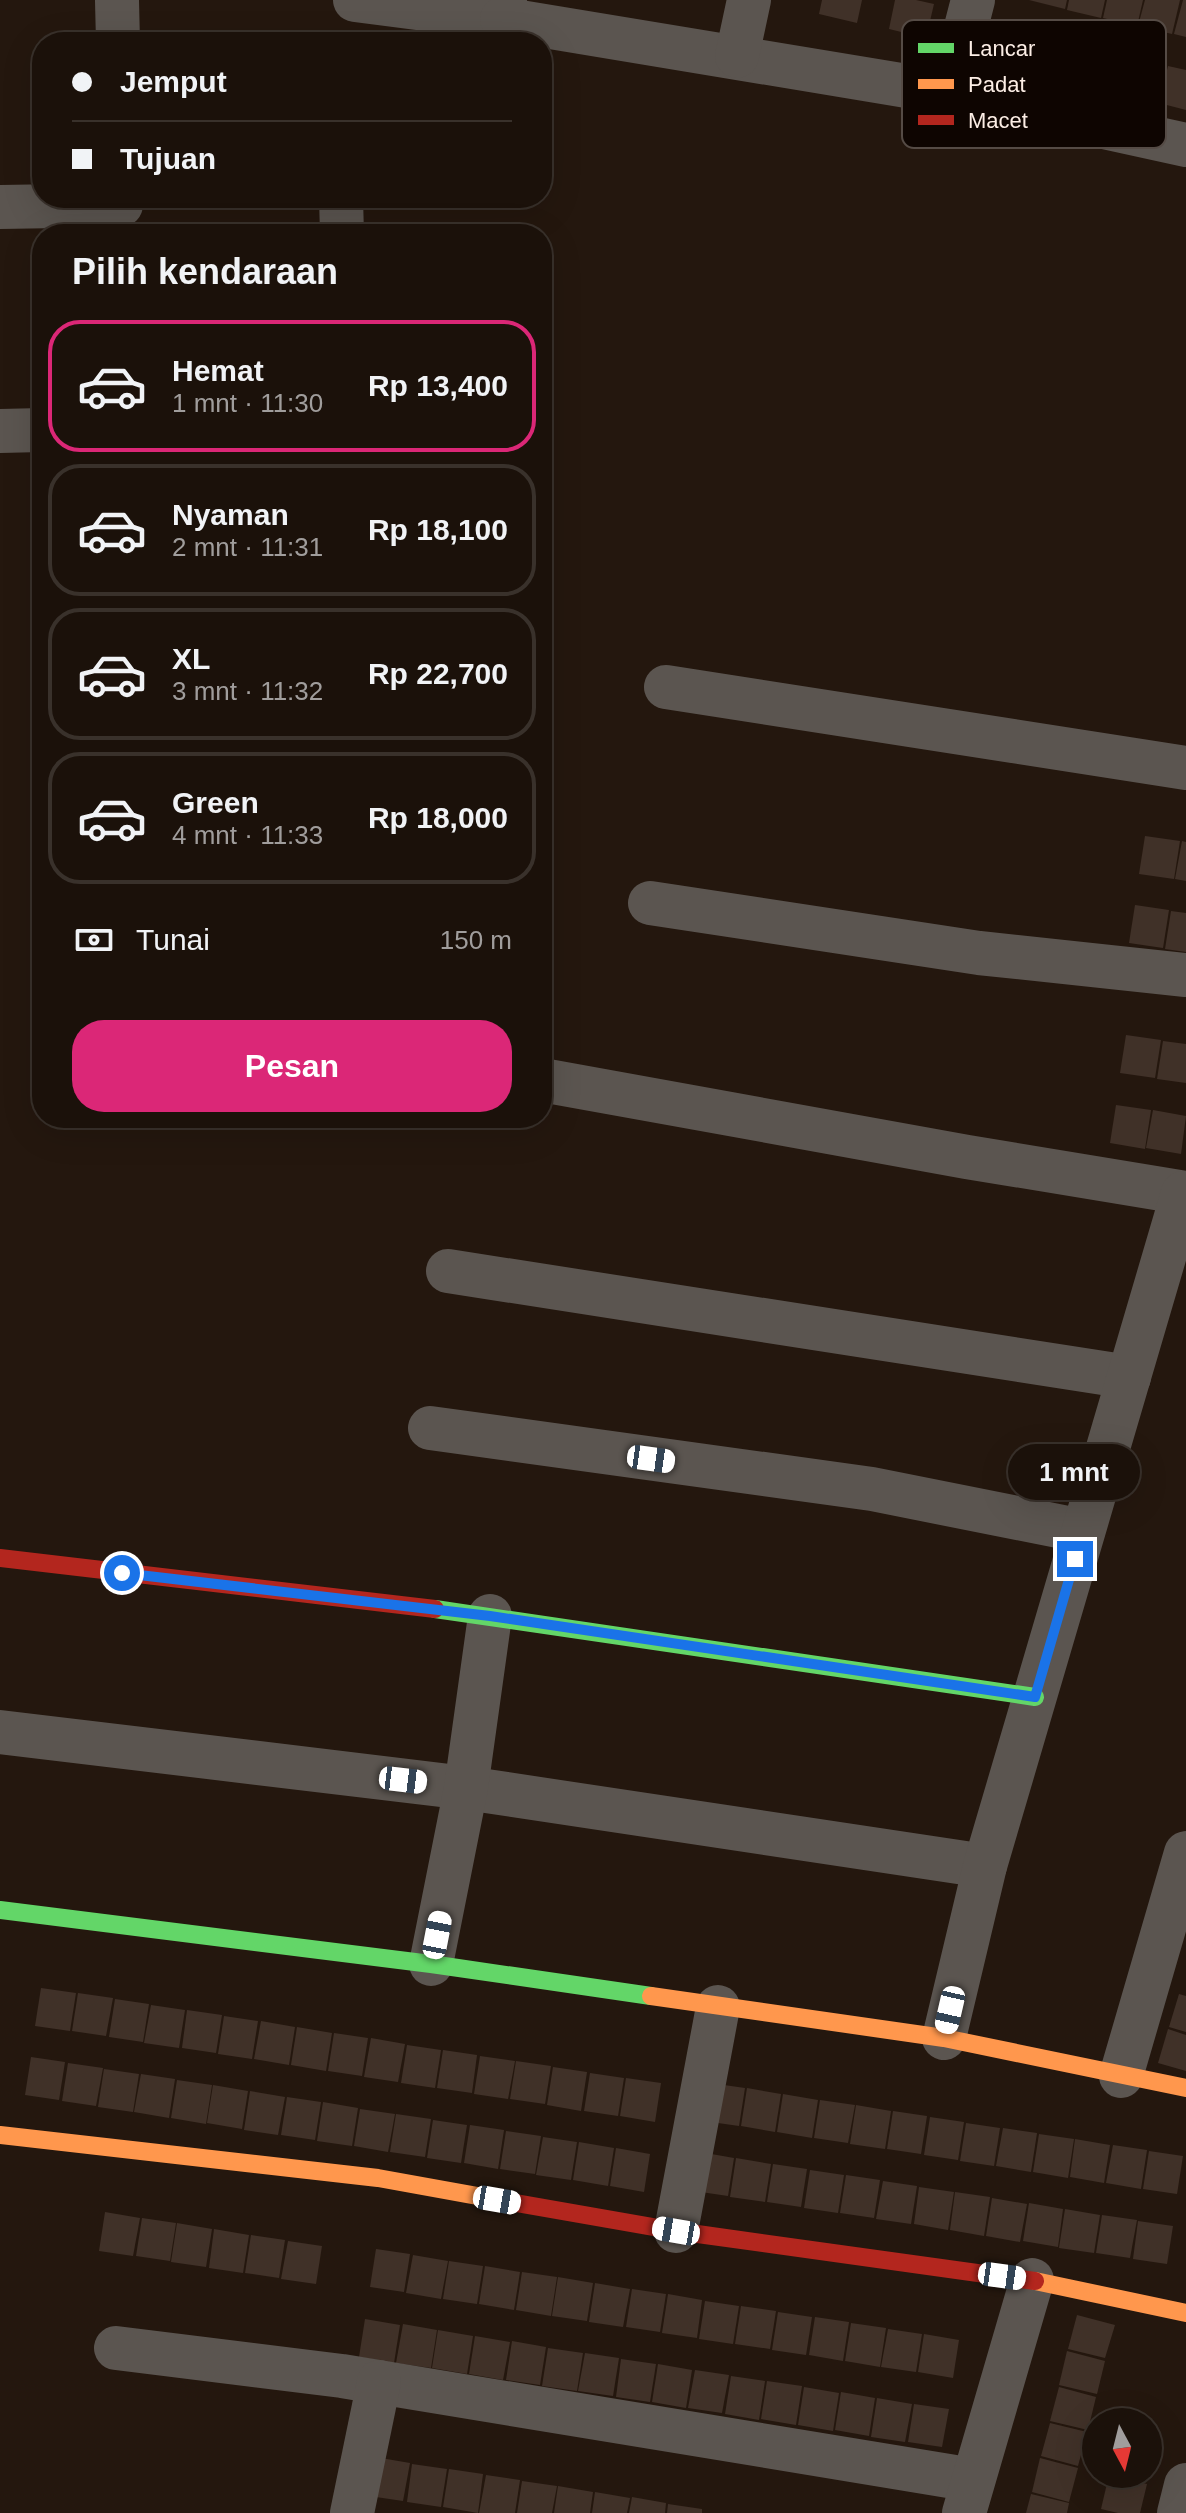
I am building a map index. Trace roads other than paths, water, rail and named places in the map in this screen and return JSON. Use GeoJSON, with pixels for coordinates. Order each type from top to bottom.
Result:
{"type":"FeatureCollection","features":[{"type":"Feature","properties":{"kind":"street"},"geometry":{"type":"LineString","coordinates":[[355,0],[504,10],[902,85]]}},
{"type":"Feature","properties":{"kind":"street"},"geometry":{"type":"LineString","coordinates":[[737,56],[749,0]]}},
{"type":"Feature","properties":{"kind":"street"},"geometry":{"type":"LineString","coordinates":[[968,20],[973,0]]}},
{"type":"Feature","properties":{"kind":"street"},"geometry":{"type":"LineString","coordinates":[[1166,141],[1186,145]]}},
{"type":"Feature","properties":{"kind":"street"},"geometry":{"type":"LineString","coordinates":[[0,207],[122,212]]}},
{"type":"Feature","properties":{"kind":"street"},"geometry":{"type":"LineString","coordinates":[[0,431],[32,430]]}},
{"type":"Feature","properties":{"kind":"street"},"geometry":{"type":"LineString","coordinates":[[666,687],[1186,768]]}},
{"type":"Feature","properties":{"kind":"street"},"geometry":{"type":"LineString","coordinates":[[650,903],[979,953],[1186,975]]}},
{"type":"Feature","properties":{"kind":"street"},"geometry":{"type":"LineString","coordinates":[[552,1082],[1184,1193],[985,1866],[944,2038]]}},
{"type":"Feature","properties":{"kind":"street"},"geometry":{"type":"LineString","coordinates":[[448,1271],[1129,1377]]}},
{"type":"Feature","properties":{"kind":"street"},"geometry":{"type":"LineString","coordinates":[[430,1428],[872,1489],[1083,1531]]}},
{"type":"Feature","properties":{"kind":"street"},"geometry":{"type":"LineString","coordinates":[[0,1558],[490,1616],[1035,1697]]}},
{"type":"Feature","properties":{"kind":"street"},"geometry":{"type":"LineString","coordinates":[[431,1964],[466,1788],[490,1616]]}},
{"type":"Feature","properties":{"kind":"street"},"geometry":{"type":"LineString","coordinates":[[0,1732],[466,1788],[985,1866]]}},
{"type":"Feature","properties":{"kind":"street"},"geometry":{"type":"LineString","coordinates":[[1121,2076],[1186,1853]]}},
{"type":"Feature","properties":{"kind":"street"},"geometry":{"type":"LineString","coordinates":[[0,1910],[431,1964],[944,2038],[1186,2088]]}},
{"type":"Feature","properties":{"kind":"street"},"geometry":{"type":"LineString","coordinates":[[676,2231],[718,2007]]}},
{"type":"Feature","properties":{"kind":"street"},"geometry":{"type":"LineString","coordinates":[[0,2135],[378,2178],[676,2231],[1032,2280],[1186,2313]]}},
{"type":"Feature","properties":{"kind":"street"},"geometry":{"type":"LineString","coordinates":[[116,2348],[379,2382],[969,2497],[1032,2280]]}},
{"type":"Feature","properties":{"kind":"street"},"geometry":{"type":"LineString","coordinates":[[352,2513],[379,2382]]}},
{"type":"Feature","properties":{"kind":"street"},"geometry":{"type":"LineString","coordinates":[[1179,2513],[1186,2485]]}}]}
